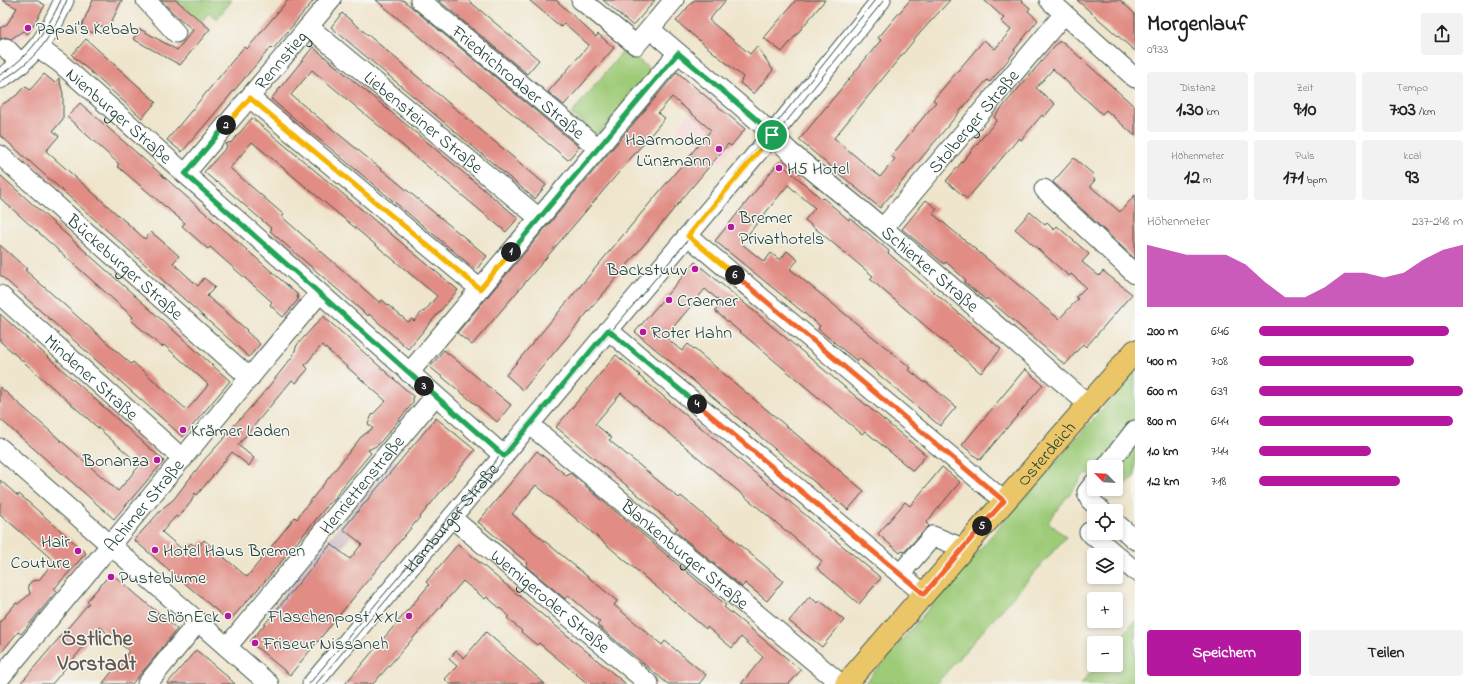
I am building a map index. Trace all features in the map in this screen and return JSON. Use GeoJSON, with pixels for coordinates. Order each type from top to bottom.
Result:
{"type":"FeatureCollection","features":[{"type":"Feature","properties":{"kind":"main road","name":"Osterdeich"},"geometry":{"type":"LineString","coordinates":[[846,684],[1135,351]]}},
{"type":"Feature","properties":{"kind":"street"},"geometry":{"type":"LineString","coordinates":[[146,0],[176,33]]}},
{"type":"Feature","properties":{"kind":"street","name":"Rennstieg"},"geometry":{"type":"LineString","coordinates":[[185,174],[331,0]]}},
{"type":"Feature","properties":{"kind":"street","name":"Friedrichrodaer Straße"},"geometry":{"type":"LineString","coordinates":[[420,0],[598,148]]}},
{"type":"Feature","properties":{"kind":"street"},"geometry":{"type":"LineString","coordinates":[[581,0],[636,45],[674,0]]}},
{"type":"Feature","properties":{"kind":"street","name":"Hamburger Straße"},"geometry":{"type":"LineString","coordinates":[[312,684],[688,236],[881,0]]}},
{"type":"Feature","properties":{"kind":"street"},"geometry":{"type":"LineString","coordinates":[[1048,0],[1135,78]]}},
{"type":"Feature","properties":{"kind":"street"},"geometry":{"type":"LineString","coordinates":[[0,78],[21,64],[38,48],[50,29],[60,1]]}},
{"type":"Feature","properties":{"kind":"street","name":"Stolberger Straße"},"geometry":{"type":"LineString","coordinates":[[882,228],[1064,14]]}},
{"type":"Feature","properties":{"kind":"street","name":"Liebensteiner Straße"},"geometry":{"type":"LineString","coordinates":[[309,27],[539,218]]}},
{"type":"Feature","properties":{"kind":"street","name":"Schierker Straße"},"geometry":{"type":"LineString","coordinates":[[650,29],[756,119],[790,152],[882,228],[1088,404]]}},
{"type":"Feature","properties":{"kind":"street"},"geometry":{"type":"LineString","coordinates":[[6,48],[21,64]]}},
{"type":"Feature","properties":{"kind":"street","name":"Nienburger Straße"},"geometry":{"type":"LineString","coordinates":[[38,48],[60,63],[319,294],[504,456]]}},
{"type":"Feature","properties":{"kind":"street"},"geometry":{"type":"LineString","coordinates":[[409,373],[678,53]]}},
{"type":"Feature","properties":{"kind":"street"},"geometry":{"type":"LineString","coordinates":[[250,98],[480,289]]}},
{"type":"Feature","properties":{"kind":"street","name":"Bückeburger Straße"},"geometry":{"type":"LineString","coordinates":[[0,155],[250,378]]}},
{"type":"Feature","properties":{"kind":"street"},"geometry":{"type":"LineString","coordinates":[[1044,189],[1135,274]]}},
{"type":"Feature","properties":{"kind":"street"},"geometry":{"type":"LineString","coordinates":[[688,236],[1004,501]]}},
{"type":"Feature","properties":{"kind":"street","name":"Achimer Straße"},"geometry":{"type":"LineString","coordinates":[[0,678],[319,294]]}},
{"type":"Feature","properties":{"kind":"street","name":"Mindener Straße"},"geometry":{"type":"LineString","coordinates":[[0,295],[183,459]]}},
{"type":"Feature","properties":{"kind":"street"},"geometry":{"type":"LineString","coordinates":[[608,330],[924,594]]}},
{"type":"Feature","properties":{"kind":"street","name":"Henriettenstraße"},"geometry":{"type":"LineString","coordinates":[[226,647],[436,396]]}},
{"type":"Feature","properties":{"kind":"street","name":"Blankenburger Straße"},"geometry":{"type":"LineString","coordinates":[[530,425],[841,684]]}},
{"type":"Feature","properties":{"kind":"street"},"geometry":{"type":"LineString","coordinates":[[1111,460],[1135,430]]}},
{"type":"Feature","properties":{"kind":"street"},"geometry":{"type":"LineString","coordinates":[[0,448],[269,684]]}},
{"type":"Feature","properties":{"kind":"street","name":"Wernigeroder Straße"},"geometry":{"type":"LineString","coordinates":[[452,518],[649,684]]}},
{"type":"Feature","properties":{"kind":"street"},"geometry":{"type":"LineString","coordinates":[[1123,529],[1135,540]]}},
{"type":"Feature","properties":{"kind":"street"},"geometry":{"type":"LineString","coordinates":[[900,574],[934,536],[963,548]]}},
{"type":"Feature","properties":{"kind":"street"},"geometry":{"type":"LineString","coordinates":[[1099,540],[1135,571]]}},
{"type":"Feature","properties":{"kind":"street"},"geometry":{"type":"LineString","coordinates":[[147,684],[198,622]]}},
{"type":"Feature","properties":{"kind":"shaded area"},"geometry":{"type":"Polygon","coordinates":[[[0,19],[29,34],[0,56],[0,19]]]}},
{"type":"Feature","properties":{"kind":"shaded area"},"geometry":{"type":"Polygon","coordinates":[[[705,93],[747,128],[719,163],[677,128],[705,93]]]}},
{"type":"Feature","properties":{"kind":"shaded area"},"geometry":{"type":"Polygon","coordinates":[[[394,460],[409,472],[376,507],[292,607],[281,627],[267,614],[394,460]]]}},
{"type":"Feature","properties":{"kind":"green space"},"geometry":{"type":"Polygon","coordinates":[[[176,0],[232,0],[217,19],[209,13],[201,22],[176,0]]]}},
{"type":"Feature","properties":{"kind":"green space"},"geometry":{"type":"Polygon","coordinates":[[[625,49],[652,71],[597,136],[571,114],[625,49]]]}},
{"type":"Feature","properties":{"kind":"green space"},"geometry":{"type":"Polygon","coordinates":[[[1135,372],[1135,475],[1123,488],[1123,460],[1087,460],[1087,473],[1086,472],[1048,522],[1066,537],[936,684],[864,684],[1023,499],[1135,372]]]}},
{"type":"Feature","properties":{"kind":"green space"},"geometry":{"type":"Polygon","coordinates":[[[1135,620],[1135,684],[1081,684],[1091,672],[1123,672],[1123,636],[1122,636],[1135,620]]]}},
{"type":"Feature","properties":{"kind":"building"},"geometry":{"type":"Polygon","coordinates":[[[2,0],[36,0],[45,5],[28,34],[23,31],[11,39],[4,37],[0,39],[0,28],[7,24],[17,8],[2,0]]]}},
{"type":"Feature","properties":{"kind":"building"},"geometry":{"type":"Polygon","coordinates":[[[93,0],[122,0],[108,29],[97,24],[93,33],[81,27],[93,0]]]}},
{"type":"Feature","properties":{"kind":"building"},"geometry":{"type":"Polygon","coordinates":[[[161,0],[176,0],[210,29],[180,65],[133,39],[140,29],[177,50],[193,30],[172,12],[161,0]]]}},
{"type":"Feature","properties":{"kind":"building"},"geometry":{"type":"Polygon","coordinates":[[[288,0],[314,0],[273,49],[271,47],[182,152],[167,140],[244,47],[247,49],[288,0]]]}},
{"type":"Feature","properties":{"kind":"building"},"geometry":{"type":"Polygon","coordinates":[[[376,0],[403,0],[579,147],[568,160],[376,0]]]}},
{"type":"Feature","properties":{"kind":"building"},"geometry":{"type":"Polygon","coordinates":[[[438,0],[468,0],[539,60],[527,74],[438,0]]]}},
{"type":"Feature","properties":{"kind":"building"},"geometry":{"type":"Polygon","coordinates":[[[529,0],[556,0],[596,37],[598,34],[614,48],[564,105],[548,92],[589,45],[564,23],[561,27],[529,0]]]}},
{"type":"Feature","properties":{"kind":"building"},"geometry":{"type":"Polygon","coordinates":[[[603,0],[655,0],[633,26],[603,0]]]}},
{"type":"Feature","properties":{"kind":"building"},"geometry":{"type":"Polygon","coordinates":[[[694,0],[726,0],[709,20],[750,54],[757,46],[773,70],[754,94],[740,83],[743,77],[676,21],[694,0]]]}},
{"type":"Feature","properties":{"kind":"building"},"geometry":{"type":"Polygon","coordinates":[[[796,0],[825,0],[782,52],[764,38],[796,0]]]}},
{"type":"Feature","properties":{"kind":"building"},"geometry":{"type":"Polygon","coordinates":[[[910,0],[950,0],[920,33],[834,138],[880,177],[895,159],[891,156],[936,102],[933,100],[984,40],[995,49],[1011,30],[1001,21],[1004,18],[984,0],[1021,0],[1030,8],[1028,11],[1038,20],[990,82],[987,80],[971,98],[880,208],[799,140],[881,40],[878,38],[910,0]]]}},
{"type":"Feature","properties":{"kind":"building"},"geometry":{"type":"Polygon","coordinates":[[[1077,0],[1120,0],[1135,14],[1135,51],[1077,0]]]}},
{"type":"Feature","properties":{"kind":"building"},"geometry":{"type":"Polygon","coordinates":[[[342,13],[546,185],[535,199],[331,27],[342,13]]]}},
{"type":"Feature","properties":{"kind":"building"},"geometry":{"type":"Polygon","coordinates":[[[86,39],[156,102],[142,118],[72,55],[86,39]]]}},
{"type":"Feature","properties":{"kind":"building"},"geometry":{"type":"Polygon","coordinates":[[[1058,42],[1063,42],[1135,107],[1135,136],[1106,110],[1102,114],[1053,69],[1036,88],[1055,104],[1044,117],[1042,115],[1021,140],[1019,138],[967,199],[946,181],[997,120],[994,117],[1058,42]]]}},
{"type":"Feature","properties":{"kind":"building"},"geometry":{"type":"Polygon","coordinates":[[[313,47],[518,218],[506,232],[312,70],[291,95],[487,256],[476,270],[271,99],[313,47]]]}},
{"type":"Feature","properties":{"kind":"building"},"geometry":{"type":"Polygon","coordinates":[[[677,72],[745,129],[731,146],[728,144],[523,390],[506,375],[711,130],[672,97],[658,113],[665,118],[472,345],[457,333],[677,72]]]}},
{"type":"Feature","properties":{"kind":"building"},"geometry":{"type":"Polygon","coordinates":[[[44,74],[55,83],[59,78],[63,94],[63,119],[53,131],[59,136],[46,151],[145,239],[151,232],[169,247],[179,256],[173,263],[198,286],[204,278],[215,287],[207,296],[247,330],[246,331],[260,344],[249,357],[0,135],[0,106],[17,95],[25,86],[30,90],[44,74]]]}},
{"type":"Feature","properties":{"kind":"building"},"geometry":{"type":"Polygon","coordinates":[[[80,103],[297,294],[298,300],[283,317],[270,305],[272,302],[210,247],[208,249],[182,226],[185,223],[117,166],[119,164],[67,117],[80,103]]]}},
{"type":"Feature","properties":{"kind":"building"},"geometry":{"type":"Polygon","coordinates":[[[252,118],[458,290],[408,349],[369,314],[368,316],[270,231],[272,229],[218,182],[217,183],[204,172],[227,147],[225,144],[232,142],[252,118]],[[252,142],[230,168],[284,215],[282,217],[380,303],[382,300],[408,322],[412,319],[414,321],[423,311],[424,312],[437,296],[252,142]]]}},
{"type":"Feature","properties":{"kind":"building"},"geometry":{"type":"Polygon","coordinates":[[[1074,158],[1094,175],[1092,177],[1095,180],[1090,186],[1120,212],[1135,195],[1135,259],[1053,182],[1074,158]]]}},
{"type":"Feature","properties":{"kind":"building"},"geometry":{"type":"Polygon","coordinates":[[[779,162],[822,199],[823,198],[849,220],[850,218],[889,251],[888,253],[1001,349],[981,373],[870,279],[873,276],[805,220],[815,208],[788,185],[741,243],[764,262],[771,253],[780,260],[787,251],[798,260],[790,269],[911,368],[909,370],[956,407],[940,426],[859,358],[857,361],[818,329],[820,326],[715,241],[779,162]]]}},
{"type":"Feature","properties":{"kind":"building"},"geometry":{"type":"Polygon","coordinates":[[[0,175],[230,381],[183,437],[0,275],[0,245],[27,269],[25,270],[131,364],[133,362],[187,410],[206,388],[208,384],[164,345],[162,347],[131,320],[133,317],[0,198],[0,175]]]}},
{"type":"Feature","properties":{"kind":"building"},"geometry":{"type":"Polygon","coordinates":[[[926,200],[937,209],[933,214],[1059,319],[1078,299],[1076,297],[1086,287],[1071,274],[1069,276],[1015,229],[1030,212],[1045,225],[1047,223],[1054,230],[1057,226],[1089,254],[1082,262],[1099,276],[1103,271],[1132,294],[1086,347],[1083,344],[1065,365],[987,298],[986,300],[964,282],[966,280],[946,262],[944,264],[902,229],[926,200]]]}},
{"type":"Feature","properties":{"kind":"building"},"geometry":{"type":"Polygon","coordinates":[[[695,262],[926,455],[913,471],[865,431],[862,434],[715,311],[722,303],[705,289],[665,337],[682,351],[688,344],[864,491],[848,510],[635,332],[695,262]]]}},
{"type":"Feature","properties":{"kind":"building"},"geometry":{"type":"Polygon","coordinates":[[[0,314],[164,461],[114,519],[0,419],[0,387],[118,491],[140,465],[0,341],[0,314]]]}},
{"type":"Feature","properties":{"kind":"building"},"geometry":{"type":"Polygon","coordinates":[[[323,316],[413,396],[413,403],[378,445],[368,450],[371,453],[340,490],[334,500],[326,505],[327,506],[267,579],[229,621],[134,540],[164,507],[173,500],[205,459],[227,435],[226,434],[261,396],[293,356],[297,345],[323,316]],[[322,345],[305,365],[308,369],[296,383],[292,380],[238,445],[254,458],[249,466],[232,452],[197,495],[195,493],[191,502],[178,518],[176,516],[162,532],[184,551],[191,543],[197,548],[204,540],[247,577],[295,517],[297,519],[361,437],[373,428],[368,424],[372,415],[386,401],[322,345]]]}},
{"type":"Feature","properties":{"kind":"building"},"geometry":{"type":"Polygon","coordinates":[[[444,350],[511,405],[497,422],[430,367],[444,350]]]}},
{"type":"Feature","properties":{"kind":"building"},"geometry":{"type":"Polygon","coordinates":[[[616,355],[640,375],[639,376],[881,578],[859,604],[817,568],[822,561],[621,393],[595,424],[612,438],[609,440],[679,498],[681,496],[783,581],[767,601],[745,583],[742,587],[675,531],[678,528],[556,427],[616,355]]]}},
{"type":"Feature","properties":{"kind":"building"},"geometry":{"type":"Polygon","coordinates":[[[1025,369],[1043,385],[980,460],[962,445],[1025,369]]]}},
{"type":"Feature","properties":{"kind":"building"},"geometry":{"type":"Polygon","coordinates":[[[436,418],[475,450],[290,675],[250,642],[331,544],[350,559],[362,544],[343,529],[436,418]]]}},
{"type":"Feature","properties":{"kind":"building"},"geometry":{"type":"Polygon","coordinates":[[[537,451],[567,476],[570,473],[726,605],[724,607],[801,670],[789,684],[741,684],[763,657],[741,637],[732,648],[707,627],[706,629],[536,485],[512,514],[617,601],[614,605],[662,645],[665,641],[706,675],[699,684],[668,684],[597,625],[600,622],[568,595],[565,599],[526,566],[528,563],[478,522],[537,451]]]}},
{"type":"Feature","properties":{"kind":"building"},"geometry":{"type":"Polygon","coordinates":[[[942,467],[960,482],[926,523],[929,526],[904,552],[902,551],[900,553],[878,534],[905,502],[910,506],[942,467]]]}},
{"type":"Feature","properties":{"kind":"building"},"geometry":{"type":"Polygon","coordinates":[[[0,480],[18,496],[19,494],[86,553],[54,589],[57,591],[21,634],[18,632],[0,654],[0,622],[16,603],[18,604],[30,594],[28,585],[32,581],[39,580],[54,561],[0,514],[0,480]]]}},
{"type":"Feature","properties":{"kind":"building"},"geometry":{"type":"Polygon","coordinates":[[[458,544],[626,684],[588,684],[539,643],[537,645],[521,632],[522,631],[507,618],[509,616],[487,597],[485,599],[463,581],[373,684],[345,684],[429,585],[426,582],[458,544]]]}},
{"type":"Feature","properties":{"kind":"building"},"geometry":{"type":"Polygon","coordinates":[[[111,573],[177,629],[155,657],[132,684],[102,684],[129,651],[100,627],[52,684],[20,684],[89,603],[87,601],[111,573]]]}},
{"type":"Feature","properties":{"kind":"building"},"geometry":{"type":"Polygon","coordinates":[[[810,596],[817,603],[819,600],[844,620],[822,647],[789,621],[810,596]]]}},
{"type":"Feature","properties":{"kind":"building"},"geometry":{"type":"Polygon","coordinates":[[[486,632],[545,684],[450,684],[445,679],[457,666],[449,659],[456,651],[464,658],[486,632]]]}},
{"type":"Feature","properties":{"kind":"building"},"geometry":{"type":"Polygon","coordinates":[[[196,650],[228,677],[235,684],[167,684],[196,650]]]}},
{"type":"Feature","properties":{"kind":"tram line"},"geometry":{"type":"LineString","coordinates":[[0,75],[11,68],[29,51],[43,33],[61,0]]}},
{"type":"Feature","properties":{"kind":"tram line"},"geometry":{"type":"LineString","coordinates":[[0,82],[34,56],[54,27],[67,0]]}},
{"type":"Feature","properties":{"kind":"tram line"},"geometry":{"type":"LineString","coordinates":[[734,176],[875,0]]}},
{"type":"Feature","properties":{"kind":"tram line"},"geometry":{"type":"LineString","coordinates":[[316,684],[774,137],[884,0]]}},
{"type":"Feature","properties":{"kind":"tram line"},"geometry":{"type":"LineString","coordinates":[[309,684],[544,403]]}},
{"type":"Feature","properties":{"kind":"place","name":"Papai's Kebab"},"geometry":{"type":"Point","coordinates":[28,28]}},
{"type":"Feature","properties":{"kind":"place","name":"Haarmoden Lünzmann"},"geometry":{"type":"Point","coordinates":[719,149]}},
{"type":"Feature","properties":{"kind":"place","name":"H5 Hotel"},"geometry":{"type":"Point","coordinates":[779,168]}},
{"type":"Feature","properties":{"kind":"place","name":"Bremer Privathotels"},"geometry":{"type":"Point","coordinates":[731,227]}},
{"type":"Feature","properties":{"kind":"place","name":"Backstuuv"},"geometry":{"type":"Point","coordinates":[695,269]}},
{"type":"Feature","properties":{"kind":"place","name":"Craemer"},"geometry":{"type":"Point","coordinates":[669,300]}},
{"type":"Feature","properties":{"kind":"place","name":"Roter Hahn"},"geometry":{"type":"Point","coordinates":[643,332]}},
{"type":"Feature","properties":{"kind":"place","name":"Krämer Laden"},"geometry":{"type":"Point","coordinates":[183,430]}},
{"type":"Feature","properties":{"kind":"place","name":"Bonanza"},"geometry":{"type":"Point","coordinates":[157,460]}},
{"type":"Feature","properties":{"kind":"place","name":"Hotel Haus Bremen"},"geometry":{"type":"Point","coordinates":[155,550]}},
{"type":"Feature","properties":{"kind":"place","name":"Hair Couture"},"geometry":{"type":"Point","coordinates":[78,551]}},
{"type":"Feature","properties":{"kind":"place","name":"Pusteblume"},"geometry":{"type":"Point","coordinates":[111,577]}},
{"type":"Feature","properties":{"kind":"place","name":"SchönEck"},"geometry":{"type":"Point","coordinates":[228,616]}},
{"type":"Feature","properties":{"kind":"place","name":"Flaschenpost XXL"},"geometry":{"type":"Point","coordinates":[409,616]}},
{"type":"Feature","properties":{"kind":"place","name":"Friseur Nissaneh"},"geometry":{"type":"Point","coordinates":[255,643]}},
{"type":"Feature","properties":{"kind":"district","name":"Östliche Vorstadt"},"geometry":{"type":"Point","coordinates":[97,650]}},
{"type":"Feature","properties":{"kind":"route"},"geometry":{"type":"LineString","coordinates":[[678,53],[756,119],[772,135],[688,236],[1004,501],[924,594],[608,330],[504,456],[185,174],[250,98],[480,289],[678,53]]}}]}
